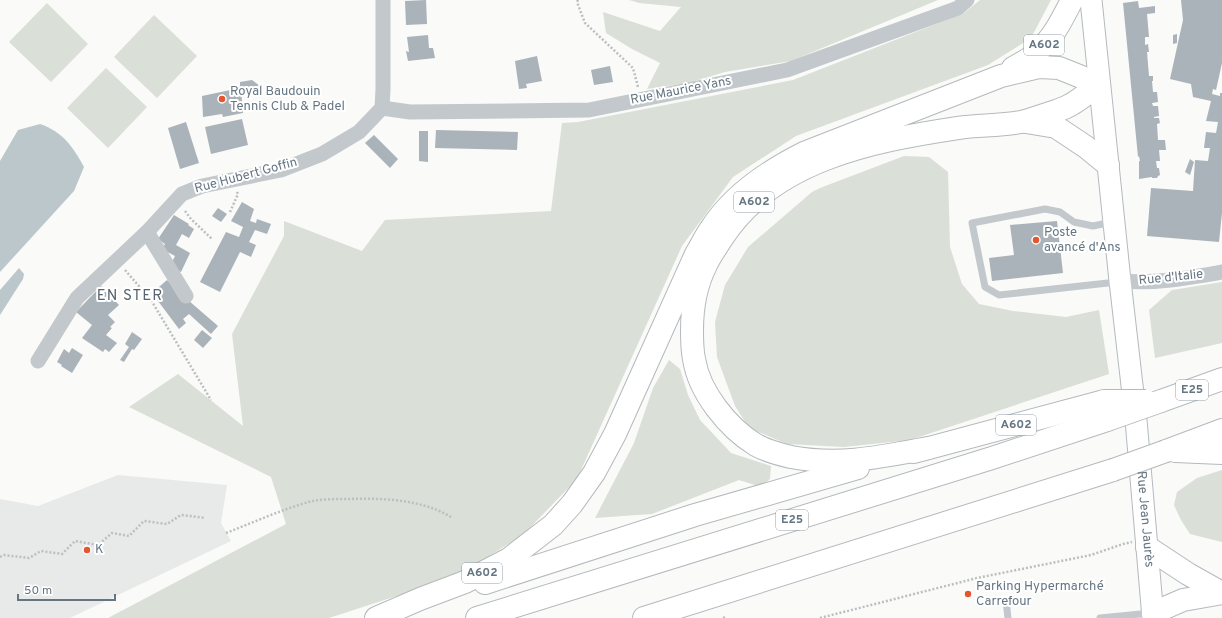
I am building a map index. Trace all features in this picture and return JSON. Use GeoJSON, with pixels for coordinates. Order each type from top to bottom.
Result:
{"type":"FeatureCollection","features":[{"type":"Feature","properties":{"kind":"highway","name":"A602"},"geometry":{"type":"LineString","coordinates":[[1001,76],[1034,55],[1060,25],[1072,0]]}},
{"type":"Feature","properties":{"kind":"highway","name":"A602"},"geometry":{"type":"LineString","coordinates":[[376,618],[420,598],[465,582],[509,559],[553,525],[572,504],[594,473],[616,434],[696,254],[711,228],[731,204],[747,189],[785,162],[804,152],[1001,76],[1039,67],[1059,68],[1099,84]]}},
{"type":"Feature","properties":{"kind":"highway","name":"A602"},"geometry":{"type":"LineString","coordinates":[[1099,84],[1071,106],[1022,122],[960,128],[898,138],[834,155],[804,167],[770,188],[731,224],[705,265],[696,293],[692,314],[692,334],[694,360],[701,381],[722,416],[737,432],[756,445],[773,453],[820,461],[845,461],[928,448],[1106,411]]}},
{"type":"Feature","properties":{"kind":"highway","name":"A602"},"geometry":{"type":"LineString","coordinates":[[1022,122],[1056,127],[1086,147],[1108,165]]}},
{"type":"Feature","properties":{"kind":"highway","name":"E25"},"geometry":{"type":"LineString","coordinates":[[476,618],[992,458],[1106,411],[1162,401],[1222,379]]}},
{"type":"Feature","properties":{"kind":"highway"},"geometry":{"type":"LineString","coordinates":[[644,618],[1113,470],[1222,430]]}},
{"type":"Feature","properties":{"kind":"highway"},"geometry":{"type":"LineString","coordinates":[[376,618],[695,515],[928,448]]}},
{"type":"Feature","properties":{"kind":"highway"},"geometry":{"type":"LineString","coordinates":[[1166,451],[1222,453]]}},
{"type":"Feature","properties":{"kind":"highway"},"geometry":{"type":"LineString","coordinates":[[1146,543],[1188,574],[1222,593]]}},
{"type":"Feature","properties":{"kind":"highway"},"geometry":{"type":"LineString","coordinates":[[1153,615],[1183,600],[1222,593]]}},
{"type":"Feature","properties":{"kind":"main road","name":"Rue Jean Jaurès"},"geometry":{"type":"LineString","coordinates":[[1091,0],[1113,222],[1136,420],[1153,615]]}},
{"type":"Feature","properties":{"kind":"street"},"geometry":{"type":"LineString","coordinates":[[382,108],[383,0]]}},
{"type":"Feature","properties":{"kind":"street","name":"Rue Maurice Yans"},"geometry":{"type":"LineString","coordinates":[[382,108],[410,112],[589,110],[786,70],[958,8],[967,0]]}},
{"type":"Feature","properties":{"kind":"street","name":"Rue Hubert Goffin"},"geometry":{"type":"LineString","coordinates":[[38,361],[77,298],[147,232],[182,194],[202,186],[281,170],[322,154],[359,132],[382,108]]}},
{"type":"Feature","properties":{"kind":"street"},"geometry":{"type":"LineString","coordinates":[[147,232],[186,296]]}},
{"type":"Feature","properties":{"kind":"street","name":"Rue d'Italie"},"geometry":{"type":"LineString","coordinates":[[1120,282],[1143,283],[1176,280],[1222,272]]}},
{"type":"Feature","properties":{"kind":"lane"},"geometry":{"type":"LineString","coordinates":[[1113,222],[1093,226],[1074,222],[1060,212],[1045,209],[972,223],[985,287],[999,296],[1120,282]]}},
{"type":"Feature","properties":{"kind":"lane"},"geometry":{"type":"LineString","coordinates":[[1006,602],[1008,618]]}},
{"type":"Feature","properties":{"kind":"lane"},"geometry":{"type":"LineString","coordinates":[[1100,618],[1153,615]]}},
{"type":"Feature","properties":{"kind":"path"},"geometry":{"type":"LineString","coordinates":[[578,0],[577,2],[585,23],[633,68],[642,99]]}},
{"type":"Feature","properties":{"kind":"path"},"geometry":{"type":"LineString","coordinates":[[230,180],[238,194],[230,212]]}},
{"type":"Feature","properties":{"kind":"path"},"geometry":{"type":"LineString","coordinates":[[176,200],[191,219],[212,239]]}},
{"type":"Feature","properties":{"kind":"path"},"geometry":{"type":"LineString","coordinates":[[117,261],[151,300],[170,334],[211,400]]}},
{"type":"Feature","properties":{"kind":"path"},"geometry":{"type":"LineString","coordinates":[[226,533],[313,501],[334,499],[399,500],[441,511],[452,517]]}},
{"type":"Feature","properties":{"kind":"path"},"geometry":{"type":"LineString","coordinates":[[0,557],[4,555],[29,558],[41,551],[62,554],[75,541],[98,545],[112,533],[129,536],[144,521],[167,524],[181,515],[205,518]]}},
{"type":"Feature","properties":{"kind":"path"},"geometry":{"type":"LineString","coordinates":[[820,618],[977,578],[1092,555],[1123,544],[1146,543]]}},
{"type":"Feature","properties":{"kind":"shaded area"},"geometry":{"type":"Polygon","coordinates":[[[629,0],[938,0],[791,61],[725,72],[688,83],[647,89],[660,63],[632,49],[606,33],[603,12],[660,31],[681,7],[639,3],[629,0]]]}},
{"type":"Feature","properties":{"kind":"shaded area"},"geometry":{"type":"Polygon","coordinates":[[[980,0],[1051,0],[1031,38],[988,65],[796,136],[733,177],[682,246],[577,479],[523,535],[455,577],[329,618],[108,618],[286,524],[271,477],[129,407],[178,374],[243,426],[232,334],[284,236],[284,221],[362,251],[385,220],[551,211],[562,123],[578,122],[793,80],[964,13],[980,0]]]}},
{"type":"Feature","properties":{"kind":"shaded area"},"geometry":{"type":"Polygon","coordinates":[[[47,3],[88,44],[51,82],[9,42],[47,3]]]}},
{"type":"Feature","properties":{"kind":"shaded area"},"geometry":{"type":"Polygon","coordinates":[[[154,15],[197,56],[157,98],[114,57],[154,15]]]}},
{"type":"Feature","properties":{"kind":"shaded area"},"geometry":{"type":"Polygon","coordinates":[[[106,68],[147,107],[108,148],[67,108],[106,68]]]}},
{"type":"Feature","properties":{"kind":"shaded area"},"geometry":{"type":"Polygon","coordinates":[[[40,124],[55,131],[61,136],[76,153],[84,167],[74,191],[0,272],[0,161],[18,130],[40,124]]]}},
{"type":"Feature","properties":{"kind":"shaded area"},"geometry":{"type":"Polygon","coordinates":[[[904,156],[929,157],[948,172],[950,247],[962,284],[979,304],[1013,311],[1066,317],[1099,310],[1109,374],[910,440],[844,447],[787,444],[749,428],[735,406],[717,357],[715,322],[725,285],[748,247],[812,192],[904,156]]]}},
{"type":"Feature","properties":{"kind":"shaded area"},"geometry":{"type":"Polygon","coordinates":[[[19,268],[24,274],[23,279],[0,315],[0,290],[19,268]]]}},
{"type":"Feature","properties":{"kind":"shaded area"},"geometry":{"type":"Polygon","coordinates":[[[1222,282],[1222,343],[1155,358],[1149,310],[1172,290],[1222,282]]]}},
{"type":"Feature","properties":{"kind":"shaded area"},"geometry":{"type":"Polygon","coordinates":[[[669,360],[680,369],[688,395],[700,420],[731,453],[771,466],[770,479],[761,487],[739,480],[652,514],[595,518],[634,443],[653,388],[669,360]]]}},
{"type":"Feature","properties":{"kind":"shaded area"},"geometry":{"type":"Polygon","coordinates":[[[1222,470],[1222,542],[1190,534],[1174,505],[1177,492],[1197,478],[1222,470]]]}},
{"type":"Feature","properties":{"kind":"shaded area","name":"K"},"geometry":{"type":"Polygon","coordinates":[[[118,475],[227,485],[221,523],[231,541],[70,618],[0,618],[0,499],[38,506],[118,475]]]}},
{"type":"Feature","properties":{"kind":"building"},"geometry":{"type":"Polygon","coordinates":[[[426,0],[427,24],[406,25],[405,1],[426,0]]]}},
{"type":"Feature","properties":{"kind":"building"},"geometry":{"type":"Polygon","coordinates":[[[1181,0],[1222,0],[1222,63],[1216,90],[1213,89],[1212,94],[1220,96],[1220,93],[1222,93],[1222,213],[1219,242],[1147,236],[1151,188],[1193,191],[1195,160],[1208,161],[1210,148],[1204,148],[1206,132],[1216,133],[1218,122],[1206,121],[1211,101],[1193,97],[1191,84],[1170,79],[1183,20],[1181,0]]]}},
{"type":"Feature","properties":{"kind":"building"},"geometry":{"type":"Polygon","coordinates":[[[1138,1],[1139,8],[1155,6],[1155,13],[1147,14],[1149,37],[1145,37],[1145,45],[1148,44],[1149,52],[1147,52],[1149,76],[1153,76],[1153,92],[1157,92],[1158,102],[1152,103],[1153,106],[1158,106],[1159,116],[1154,118],[1159,118],[1160,123],[1157,124],[1158,140],[1165,140],[1166,150],[1159,150],[1160,161],[1156,161],[1160,175],[1157,178],[1152,177],[1139,179],[1140,161],[1139,156],[1138,157],[1123,3],[1138,1]]]}},
{"type":"Feature","properties":{"kind":"building"},"geometry":{"type":"Polygon","coordinates":[[[1177,34],[1177,43],[1173,44],[1173,35],[1177,34]]]}},
{"type":"Feature","properties":{"kind":"building"},"geometry":{"type":"Polygon","coordinates":[[[428,35],[429,48],[433,48],[435,58],[408,61],[406,51],[409,52],[407,37],[428,35]]]}},
{"type":"Feature","properties":{"kind":"building"},"geometry":{"type":"Polygon","coordinates":[[[537,56],[542,81],[526,84],[527,88],[519,89],[515,61],[537,56]]]}},
{"type":"Feature","properties":{"kind":"building"},"geometry":{"type":"Polygon","coordinates":[[[610,66],[613,82],[594,85],[591,70],[610,66]]]}},
{"type":"Feature","properties":{"kind":"building","name":"Royal Baudouin Tennis Club & Padel"},"geometry":{"type":"Polygon","coordinates":[[[252,80],[260,86],[241,90],[243,113],[223,117],[222,114],[203,117],[202,96],[240,88],[240,82],[252,80]]]}},
{"type":"Feature","properties":{"kind":"building"},"geometry":{"type":"Polygon","coordinates":[[[242,119],[248,145],[211,154],[205,127],[242,119]]]}},
{"type":"Feature","properties":{"kind":"building"},"geometry":{"type":"Polygon","coordinates":[[[186,122],[199,163],[180,169],[168,128],[186,122]]]}},
{"type":"Feature","properties":{"kind":"building"},"geometry":{"type":"Polygon","coordinates":[[[436,130],[518,132],[517,150],[435,148],[436,130]]]}},
{"type":"Feature","properties":{"kind":"building"},"geometry":{"type":"Polygon","coordinates":[[[419,131],[428,131],[428,162],[419,161],[419,131]]]}},
{"type":"Feature","properties":{"kind":"building"},"geometry":{"type":"Polygon","coordinates":[[[374,135],[398,159],[390,168],[365,143],[374,135]]]}},
{"type":"Feature","properties":{"kind":"building"},"geometry":{"type":"Polygon","coordinates":[[[1190,159],[1194,162],[1190,175],[1185,172],[1190,159]]]}},
{"type":"Feature","properties":{"kind":"building"},"geometry":{"type":"Polygon","coordinates":[[[242,202],[254,209],[250,221],[256,223],[257,219],[271,224],[267,234],[255,230],[249,242],[256,245],[251,257],[240,252],[220,292],[200,282],[226,232],[239,237],[243,227],[231,221],[242,202]]]}},
{"type":"Feature","properties":{"kind":"building"},"geometry":{"type":"Polygon","coordinates":[[[218,208],[227,214],[221,222],[212,216],[218,208]]]}},
{"type":"Feature","properties":{"kind":"building"},"geometry":{"type":"Polygon","coordinates":[[[174,215],[189,224],[188,225],[194,229],[189,238],[182,234],[176,245],[190,253],[181,272],[170,266],[175,256],[162,249],[165,244],[158,239],[174,215]]]}},
{"type":"Feature","properties":{"kind":"building","name":"Poste avancé d'Ans"},"geometry":{"type":"Polygon","coordinates":[[[1057,221],[1063,273],[992,281],[989,258],[1014,255],[1010,225],[1057,221]]]}},
{"type":"Feature","properties":{"kind":"building"},"geometry":{"type":"Polygon","coordinates":[[[167,280],[218,326],[211,334],[189,314],[183,319],[186,323],[179,329],[152,293],[167,280]]]}},
{"type":"Feature","properties":{"kind":"building"},"geometry":{"type":"Polygon","coordinates":[[[101,286],[119,305],[108,315],[115,322],[110,327],[112,328],[106,335],[117,343],[109,352],[105,349],[103,352],[82,338],[92,325],[76,312],[101,286]]]}},
{"type":"Feature","properties":{"kind":"building"},"geometry":{"type":"Polygon","coordinates":[[[202,330],[212,338],[203,348],[194,340],[202,330]]]}},
{"type":"Feature","properties":{"kind":"building"},"geometry":{"type":"Polygon","coordinates":[[[132,332],[142,339],[134,350],[132,349],[124,362],[120,360],[129,347],[125,344],[132,332]]]}},
{"type":"Feature","properties":{"kind":"building"},"geometry":{"type":"Polygon","coordinates":[[[72,348],[83,355],[72,373],[57,362],[64,349],[69,353],[72,348]]]}},
{"type":"Feature","properties":{"kind":"place","name":"Royal Baudouin Tennis Club & Padel"},"geometry":{"type":"Point","coordinates":[222,99]}},
{"type":"Feature","properties":{"kind":"place","name":"Poste avancé d'Ans"},"geometry":{"type":"Point","coordinates":[1036,240]}},
{"type":"Feature","properties":{"kind":"place","name":"K"},"geometry":{"type":"Point","coordinates":[87,550]}},
{"type":"Feature","properties":{"kind":"place","name":"Parking Hypermarché Carrefour"},"geometry":{"type":"Point","coordinates":[968,594]}},
{"type":"Feature","properties":{"kind":"district","name":"EN STER"},"geometry":{"type":"Point","coordinates":[130,296]}}]}
